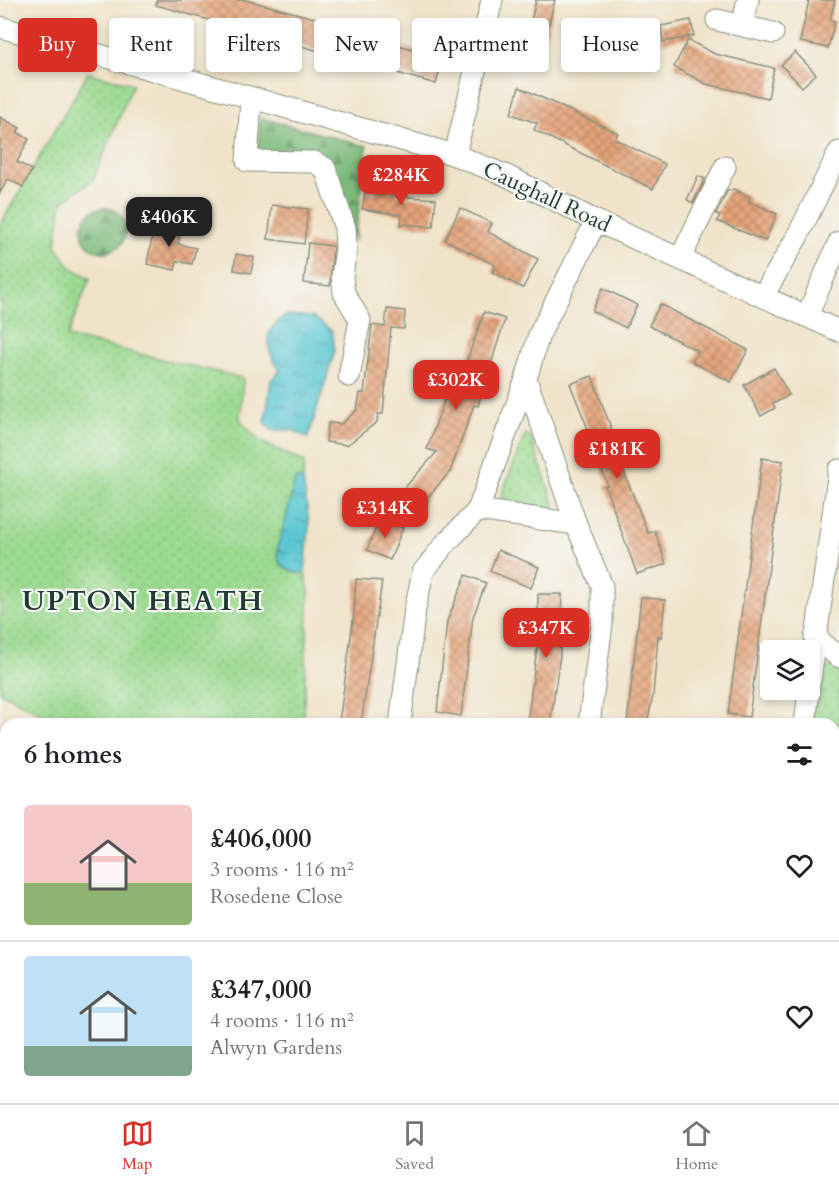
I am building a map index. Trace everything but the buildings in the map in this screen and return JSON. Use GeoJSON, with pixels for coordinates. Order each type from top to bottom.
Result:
{"type":"FeatureCollection","features":[{"type":"Feature","properties":{"kind":"street"},"geometry":{"type":"LineString","coordinates":[[455,154],[492,0]]}},
{"type":"Feature","properties":{"kind":"street"},"geometry":{"type":"LineString","coordinates":[[742,26],[748,0]]}},
{"type":"Feature","properties":{"kind":"street"},"geometry":{"type":"LineString","coordinates":[[717,20],[773,33]]}},
{"type":"Feature","properties":{"kind":"street","name":"Caughall Road"},"geometry":{"type":"LineString","coordinates":[[0,28],[455,154],[507,176],[596,221],[839,331]]}},
{"type":"Feature","properties":{"kind":"street"},"geometry":{"type":"LineString","coordinates":[[251,99],[248,161],[314,162],[324,168],[328,178],[345,228],[344,293],[360,321],[349,376]]}},
{"type":"Feature","properties":{"kind":"street"},"geometry":{"type":"LineString","coordinates":[[763,296],[797,237],[839,152]]}},
{"type":"Feature","properties":{"kind":"street"},"geometry":{"type":"LineString","coordinates":[[680,259],[725,167]]}},
{"type":"Feature","properties":{"kind":"street"},"geometry":{"type":"LineString","coordinates":[[401,718],[415,609],[423,573],[445,544],[478,510],[526,379],[539,335],[596,221]]}},
{"type":"Feature","properties":{"kind":"street"},"geometry":{"type":"LineString","coordinates":[[807,316],[839,242]]}},
{"type":"Feature","properties":{"kind":"street"},"geometry":{"type":"LineString","coordinates":[[526,379],[576,524],[602,586],[602,624],[590,718]]}},
{"type":"Feature","properties":{"kind":"street"},"geometry":{"type":"LineString","coordinates":[[815,640],[839,470]]}},
{"type":"Feature","properties":{"kind":"street"},"geometry":{"type":"LineString","coordinates":[[478,510],[576,524]]}},
{"type":"Feature","properties":{"kind":"street"},"geometry":{"type":"LineString","coordinates":[[815,637],[839,657]]}},
{"type":"Feature","properties":{"kind":"street"},"geometry":{"type":"LineString","coordinates":[[806,718],[808,700]]}},
{"type":"Feature","properties":{"kind":"green space"},"geometry":{"type":"Polygon","coordinates":[[[88,73],[133,84],[93,180],[62,202],[56,246],[70,267],[90,278],[67,337],[243,378],[240,420],[259,441],[304,462],[303,479],[295,480],[278,549],[280,563],[285,568],[305,574],[309,591],[303,718],[52,718],[0,692],[0,225],[88,73]]]}},
{"type":"Feature","properties":{"kind":"green space"},"geometry":{"type":"Polygon","coordinates":[[[260,118],[367,146],[355,242],[339,198],[340,177],[320,154],[258,151],[260,118]]]}},
{"type":"Feature","properties":{"kind":"green space"},"geometry":{"type":"Polygon","coordinates":[[[104,208],[120,214],[126,230],[120,246],[104,252],[88,246],[82,230],[88,214],[104,208]]]}},
{"type":"Feature","properties":{"kind":"green space"},"geometry":{"type":"Polygon","coordinates":[[[525,434],[530,436],[555,506],[547,509],[500,499],[525,434]]]}},
{"type":"Feature","properties":{"kind":"green space"},"geometry":{"type":"Polygon","coordinates":[[[831,666],[839,667],[839,718],[813,718],[815,700],[820,700],[820,674],[831,666]]]}},
{"type":"Feature","properties":{"kind":"water"},"geometry":{"type":"Polygon","coordinates":[[[287,315],[313,317],[332,331],[335,351],[308,438],[292,430],[271,430],[265,422],[271,380],[280,371],[271,355],[269,334],[278,321],[287,315]]]}},
{"type":"Feature","properties":{"kind":"water"},"geometry":{"type":"Polygon","coordinates":[[[303,479],[309,524],[305,574],[285,568],[278,556],[279,541],[295,480],[303,479]]]}},
{"type":"Feature","properties":{"kind":"district","name":"UPTON HEATH"},"geometry":{"type":"Point","coordinates":[143,601]}}]}
